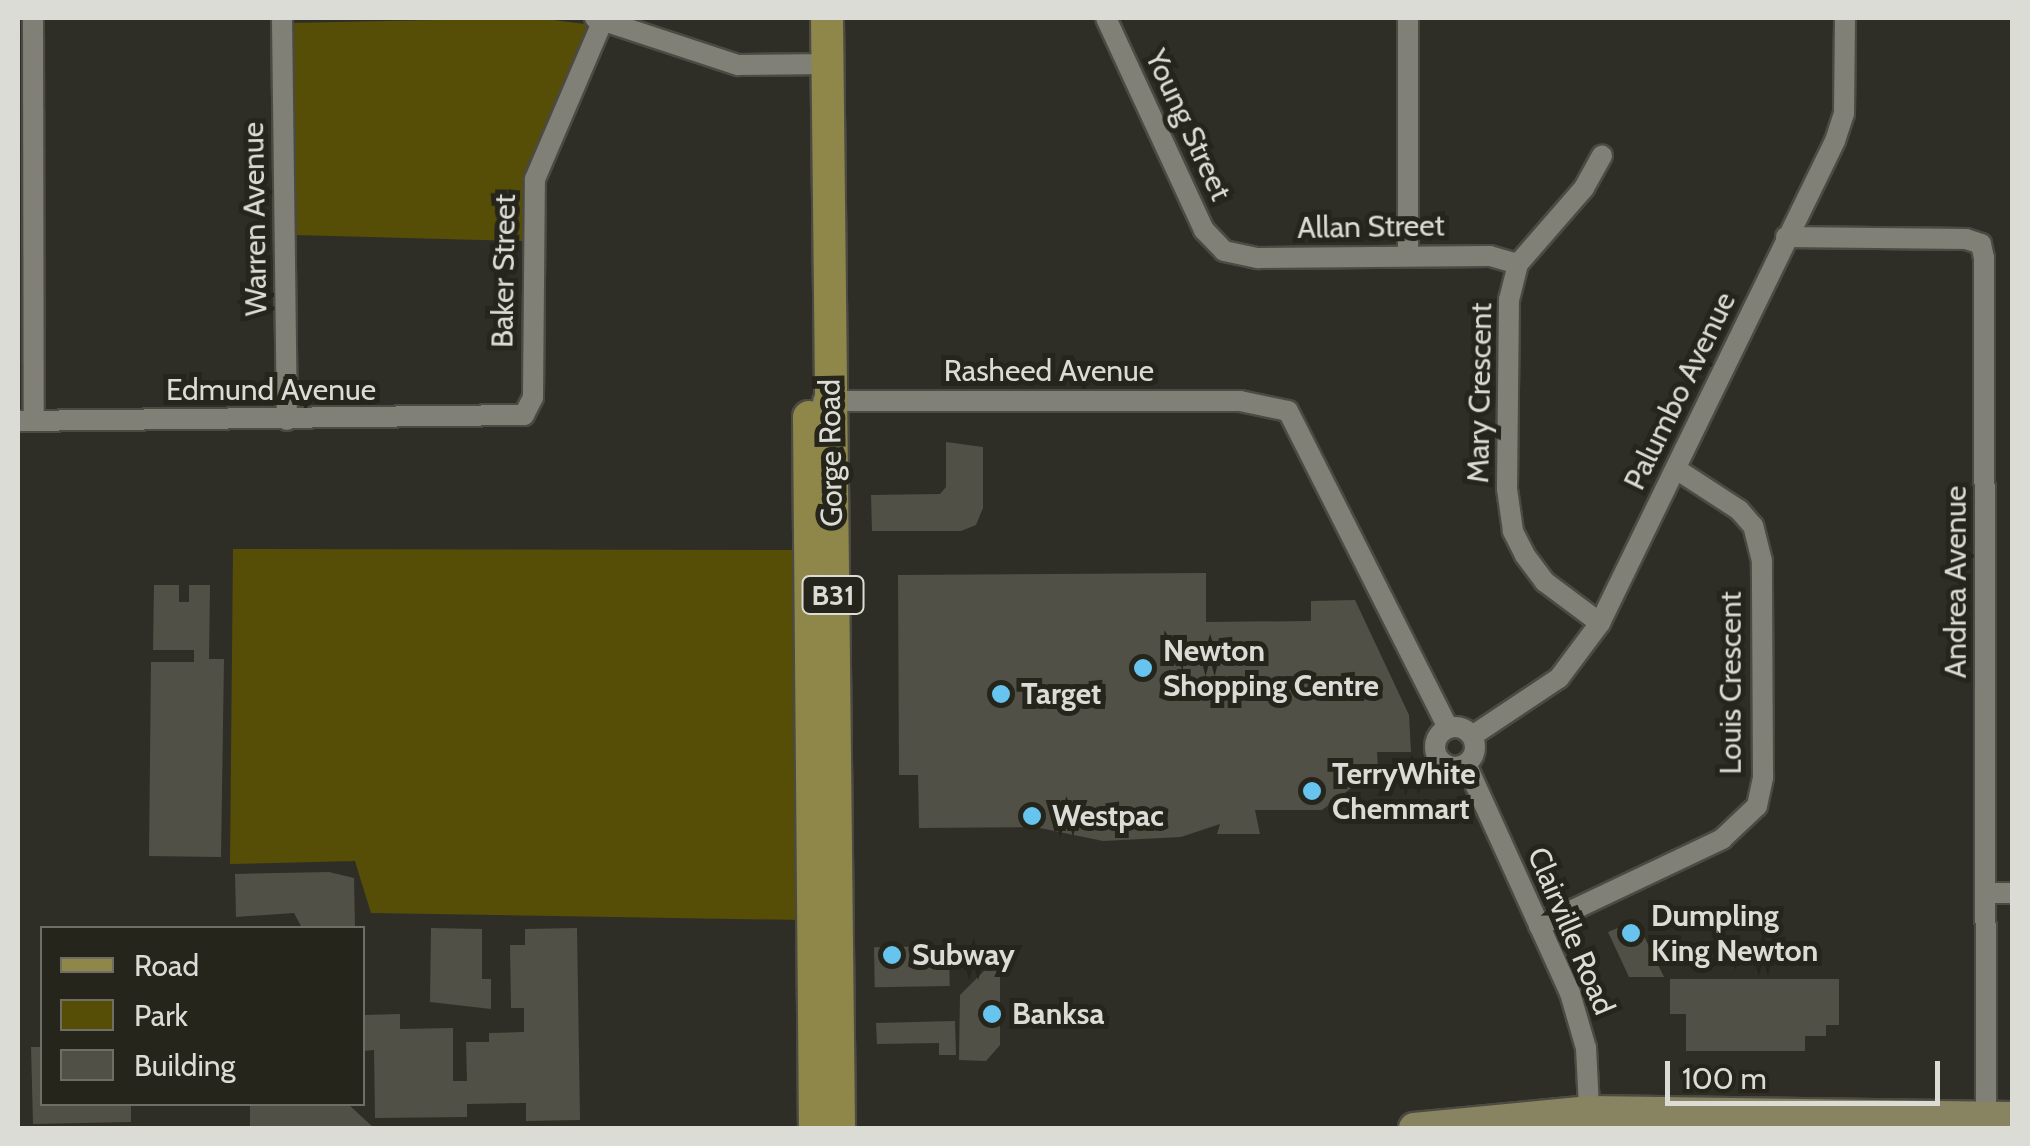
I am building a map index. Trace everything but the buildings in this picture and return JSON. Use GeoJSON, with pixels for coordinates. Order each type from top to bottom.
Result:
{"type":"FeatureCollection","features":[{"type":"Feature","properties":{"kind":"main road","name":"Gorge Road"},"geometry":{"type":"LineString","coordinates":[[810,18],[819,64]]}},
{"type":"Feature","properties":{"kind":"main road","name":"Gorge Road"},"geometry":{"type":"LineString","coordinates":[[815,1128],[813,957],[823,780],[819,64],[827,18]]}},
{"type":"Feature","properties":{"kind":"main road","name":"Gorge Road"},"geometry":{"type":"LineString","coordinates":[[823,780],[838,928],[839,1128]]}},
{"type":"Feature","properties":{"kind":"main road"},"geometry":{"type":"LineString","coordinates":[[813,957],[838,928]]}},
{"type":"Feature","properties":{"kind":"main road"},"geometry":{"type":"LineString","coordinates":[[1414,1128],[1590,1120],[1999,1116]]}},
{"type":"Feature","properties":{"kind":"street"},"geometry":{"type":"LineString","coordinates":[[26,421],[33,18]]}},
{"type":"Feature","properties":{"kind":"street","name":"Warren Avenue"},"geometry":{"type":"LineString","coordinates":[[282,18],[287,420]]}},
{"type":"Feature","properties":{"kind":"street","name":"Young Street"},"geometry":{"type":"LineString","coordinates":[[1106,18],[1204,230],[1224,251]]}},
{"type":"Feature","properties":{"kind":"street"},"geometry":{"type":"LineString","coordinates":[[1408,18],[1408,256]]}},
{"type":"Feature","properties":{"kind":"street","name":"Palumbo Avenue"},"geometry":{"type":"LineString","coordinates":[[1472,736],[1559,678],[1600,623],[1844,114],[1845,18]]}},
{"type":"Feature","properties":{"kind":"street"},"geometry":{"type":"LineString","coordinates":[[599,19],[711,60],[819,64]]}},
{"type":"Feature","properties":{"kind":"street","name":"Baker Street"},"geometry":{"type":"LineString","coordinates":[[524,415],[533,397],[535,179],[599,19]]}},
{"type":"Feature","properties":{"kind":"street","name":"Mary Crescent"},"geometry":{"type":"LineString","coordinates":[[1600,623],[1545,582],[1513,531],[1509,300],[1518,264],[1584,188],[1602,156]]}},
{"type":"Feature","properties":{"kind":"street","name":"Andrea Avenue"},"geometry":{"type":"LineString","coordinates":[[1786,238],[1981,244],[1988,893],[1999,1116]]}},
{"type":"Feature","properties":{"kind":"street","name":"Allan Street"},"geometry":{"type":"LineString","coordinates":[[1224,251],[1258,258],[1490,256],[1518,264]]}},
{"type":"Feature","properties":{"kind":"street","name":"Rasheed Avenue"},"geometry":{"type":"LineString","coordinates":[[820,401],[1240,401],[1288,411],[1448,728]]}},
{"type":"Feature","properties":{"kind":"street","name":"Edmund Avenue"},"geometry":{"type":"LineString","coordinates":[[26,421],[524,415]]}},
{"type":"Feature","properties":{"kind":"street","name":"Louis Crescent"},"geometry":{"type":"LineString","coordinates":[[1539,926],[1722,839],[1757,806],[1763,777],[1762,562],[1753,526],[1739,510],[1676,468]]}},
{"type":"Feature","properties":{"kind":"street"},"geometry":{"type":"LineString","coordinates":[[1448,728],[1472,736],[1475,748],[1466,764],[1447,765],[1437,754],[1437,740],[1448,728]]}},
{"type":"Feature","properties":{"kind":"street","name":"Clairville Road"},"geometry":{"type":"LineString","coordinates":[[1466,764],[1580,1024],[1590,1120]]}},
{"type":"Feature","properties":{"kind":"street"},"geometry":{"type":"LineString","coordinates":[[1988,893],[2012,893]]}},
{"type":"Feature","properties":{"kind":"green space"},"geometry":{"type":"Polygon","coordinates":[[[537,18],[593,25],[528,172],[523,241],[294,235],[290,23],[537,18]]]}},
{"type":"Feature","properties":{"kind":"green space"},"geometry":{"type":"Polygon","coordinates":[[[233,549],[800,550],[801,920],[371,913],[355,861],[230,864],[233,549]]]}},
{"type":"Feature","properties":{"kind":"place","name":"Newton Shopping Centre"},"geometry":{"type":"Point","coordinates":[1143,668]}},
{"type":"Feature","properties":{"kind":"place","name":"Target"},"geometry":{"type":"Point","coordinates":[1001,694]}},
{"type":"Feature","properties":{"kind":"place","name":"TerryWhite Chemmart"},"geometry":{"type":"Point","coordinates":[1312,791]}},
{"type":"Feature","properties":{"kind":"place","name":"Westpac"},"geometry":{"type":"Point","coordinates":[1032,816]}},
{"type":"Feature","properties":{"kind":"place","name":"Dumpling King Newton"},"geometry":{"type":"Point","coordinates":[1631,933]}},
{"type":"Feature","properties":{"kind":"place","name":"Subway"},"geometry":{"type":"Point","coordinates":[892,955]}},
{"type":"Feature","properties":{"kind":"place","name":"Banksa"},"geometry":{"type":"Point","coordinates":[992,1014]}}]}
